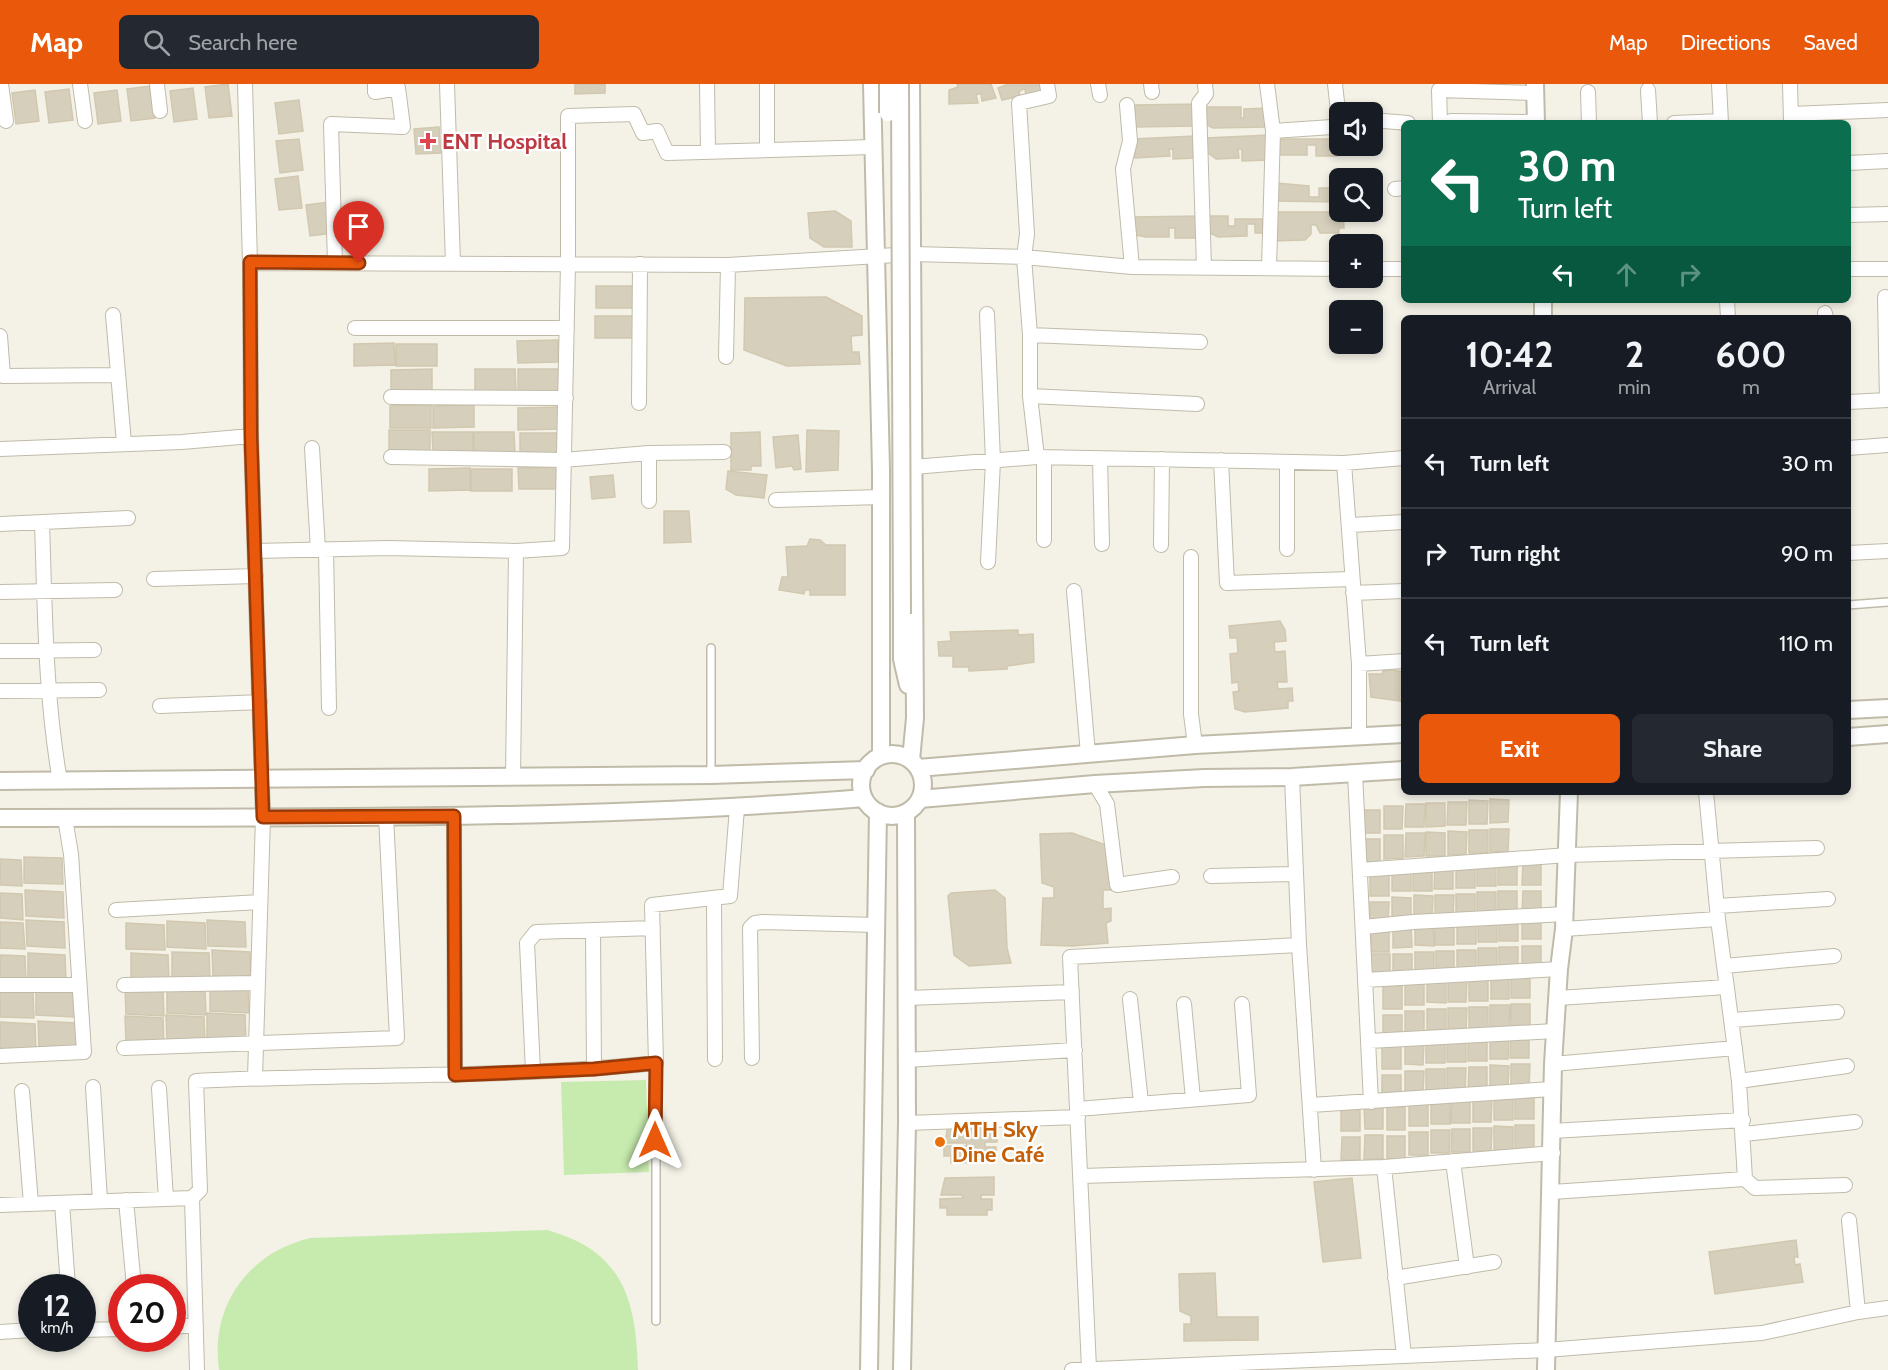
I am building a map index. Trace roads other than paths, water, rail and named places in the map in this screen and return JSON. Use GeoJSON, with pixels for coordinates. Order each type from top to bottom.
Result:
{"type":"FeatureCollection","features":[{"type":"Feature","properties":{"kind":"street"},"geometry":{"type":"LineString","coordinates":[[1,84],[6,121]]}},
{"type":"Feature","properties":{"kind":"street"},"geometry":{"type":"LineString","coordinates":[[81,84],[85,122]]}},
{"type":"Feature","properties":{"kind":"street"},"geometry":{"type":"LineString","coordinates":[[158,84],[160,111]]}},
{"type":"Feature","properties":{"kind":"street"},"geometry":{"type":"LineString","coordinates":[[245,84],[250,262],[251,436],[263,817],[256,983],[255,1078]]}},
{"type":"Feature","properties":{"kind":"street"},"geometry":{"type":"LineString","coordinates":[[335,263],[331,124],[403,127],[398,88],[375,92],[375,84]]}},
{"type":"Feature","properties":{"kind":"street"},"geometry":{"type":"LineString","coordinates":[[447,84],[453,263]]}},
{"type":"Feature","properties":{"kind":"street"},"geometry":{"type":"LineString","coordinates":[[707,84],[708,151]]}},
{"type":"Feature","properties":{"kind":"street"},"geometry":{"type":"LineString","coordinates":[[767,84],[767,149]]}},
{"type":"Feature","properties":{"kind":"street"},"geometry":{"type":"LineString","coordinates":[[872,84],[880,497],[881,756]]}},
{"type":"Feature","properties":{"kind":"street"},"geometry":{"type":"LineString","coordinates":[[888,84],[897,610],[902,658],[915,718]]}},
{"type":"Feature","properties":{"kind":"street"},"geometry":{"type":"LineString","coordinates":[[881,717],[897,610],[900,84]]}},
{"type":"Feature","properties":{"kind":"street"},"geometry":{"type":"LineString","coordinates":[[911,84],[915,764],[923,778],[920,799],[906,813],[897,816],[878,812],[864,798],[862,789],[866,770],[881,756],[891,754],[915,764],[1401,734]]}},
{"type":"Feature","properties":{"kind":"street"},"geometry":{"type":"LineString","coordinates":[[1044,540],[1040,457],[1030,396],[1030,335],[1024,257],[1027,234],[1019,103],[1049,96],[1047,84]]}},
{"type":"Feature","properties":{"kind":"street"},"geometry":{"type":"LineString","coordinates":[[1204,268],[1199,103],[1206,94],[1205,84]]}},
{"type":"Feature","properties":{"kind":"street"},"geometry":{"type":"LineString","coordinates":[[1267,84],[1273,131],[1269,268]]}},
{"type":"Feature","properties":{"kind":"street"},"geometry":{"type":"LineString","coordinates":[[1335,84],[1337,102]]}},
{"type":"Feature","properties":{"kind":"street"},"geometry":{"type":"LineString","coordinates":[[1719,84],[1721,120]]}},
{"type":"Feature","properties":{"kind":"street"},"geometry":{"type":"LineString","coordinates":[[1790,84],[1791,119],[1888,110]]}},
{"type":"Feature","properties":{"kind":"street"},"geometry":{"type":"LineString","coordinates":[[1445,120],[1439,90],[1535,88],[1536,120]]}},
{"type":"Feature","properties":{"kind":"street"},"geometry":{"type":"LineString","coordinates":[[1648,90],[1650,120]]}},
{"type":"Feature","properties":{"kind":"street"},"geometry":{"type":"LineString","coordinates":[[1588,92],[1589,120]]}},
{"type":"Feature","properties":{"kind":"street"},"geometry":{"type":"LineString","coordinates":[[1127,105],[1130,141],[1124,169],[1131,267]]}},
{"type":"Feature","properties":{"kind":"street"},"geometry":{"type":"LineString","coordinates":[[255,552],[516,551],[562,548],[568,264],[568,116],[634,114],[642,133],[657,131],[667,153],[873,147]]}},
{"type":"Feature","properties":{"kind":"street"},"geometry":{"type":"LineString","coordinates":[[1383,121],[1401,122]]}},
{"type":"Feature","properties":{"kind":"street"},"geometry":{"type":"LineString","coordinates":[[1273,131],[1329,127]]}},
{"type":"Feature","properties":{"kind":"street"},"geometry":{"type":"LineString","coordinates":[[1851,162],[1888,161]]}},
{"type":"Feature","properties":{"kind":"street"},"geometry":{"type":"LineString","coordinates":[[1851,215],[1888,214]]}},
{"type":"Feature","properties":{"kind":"street"},"geometry":{"type":"LineString","coordinates":[[250,262],[728,265],[913,254],[1024,257],[1131,267],[1329,269]]}},
{"type":"Feature","properties":{"kind":"street"},"geometry":{"type":"LineString","coordinates":[[639,403],[640,264]]}},
{"type":"Feature","properties":{"kind":"street"},"geometry":{"type":"LineString","coordinates":[[726,357],[728,265]]}},
{"type":"Feature","properties":{"kind":"street"},"geometry":{"type":"LineString","coordinates":[[1383,269],[1401,269]]}},
{"type":"Feature","properties":{"kind":"street"},"geometry":{"type":"LineString","coordinates":[[1851,269],[1888,269]]}},
{"type":"Feature","properties":{"kind":"street"},"geometry":{"type":"LineString","coordinates":[[1851,402],[1887,400],[1885,297]]}},
{"type":"Feature","properties":{"kind":"street"},"geometry":{"type":"LineString","coordinates":[[987,314],[993,461],[988,562]]}},
{"type":"Feature","properties":{"kind":"street"},"geometry":{"type":"LineString","coordinates":[[113,315],[124,443]]}},
{"type":"Feature","properties":{"kind":"street"},"geometry":{"type":"LineString","coordinates":[[355,328],[567,328]]}},
{"type":"Feature","properties":{"kind":"street"},"geometry":{"type":"LineString","coordinates":[[1030,335],[1200,342]]}},
{"type":"Feature","properties":{"kind":"street"},"geometry":{"type":"LineString","coordinates":[[0,336],[3,376],[118,375]]}},
{"type":"Feature","properties":{"kind":"street"},"geometry":{"type":"LineString","coordinates":[[1030,396],[1197,404]]}},
{"type":"Feature","properties":{"kind":"street"},"geometry":{"type":"LineString","coordinates":[[391,397],[566,398]]}},
{"type":"Feature","properties":{"kind":"street"},"geometry":{"type":"LineString","coordinates":[[0,449],[251,436]]}},
{"type":"Feature","properties":{"kind":"street"},"geometry":{"type":"LineString","coordinates":[[1851,448],[1888,445]]}},
{"type":"Feature","properties":{"kind":"street"},"geometry":{"type":"LineString","coordinates":[[312,448],[322,550],[329,708]]}},
{"type":"Feature","properties":{"kind":"street"},"geometry":{"type":"LineString","coordinates":[[391,457],[563,460],[649,453],[724,452]]}},
{"type":"Feature","properties":{"kind":"street"},"geometry":{"type":"LineString","coordinates":[[649,453],[649,501]]}},
{"type":"Feature","properties":{"kind":"street"},"geometry":{"type":"LineString","coordinates":[[913,467],[1040,457],[1344,463],[1401,458]]}},
{"type":"Feature","properties":{"kind":"street"},"geometry":{"type":"LineString","coordinates":[[1100,458],[1102,544]]}},
{"type":"Feature","properties":{"kind":"street"},"geometry":{"type":"LineString","coordinates":[[1161,545],[1162,459]]}},
{"type":"Feature","properties":{"kind":"street"},"geometry":{"type":"LineString","coordinates":[[1221,460],[1227,583],[1352,586],[1401,591]]}},
{"type":"Feature","properties":{"kind":"street"},"geometry":{"type":"LineString","coordinates":[[1287,462],[1287,549]]}},
{"type":"Feature","properties":{"kind":"street"},"geometry":{"type":"LineString","coordinates":[[1344,463],[1351,525],[1352,586],[1359,664],[1359,736]]}},
{"type":"Feature","properties":{"kind":"street"},"geometry":{"type":"LineString","coordinates":[[776,500],[880,497]]}},
{"type":"Feature","properties":{"kind":"street"},"geometry":{"type":"LineString","coordinates":[[0,524],[128,518]]}},
{"type":"Feature","properties":{"kind":"street"},"geometry":{"type":"LineString","coordinates":[[1351,525],[1401,522]]}},
{"type":"Feature","properties":{"kind":"street"},"geometry":{"type":"LineString","coordinates":[[42,523],[46,651],[53,738],[60,781]]}},
{"type":"Feature","properties":{"kind":"street"},"geometry":{"type":"LineString","coordinates":[[513,777],[516,551]]}},
{"type":"Feature","properties":{"kind":"street"},"geometry":{"type":"LineString","coordinates":[[1851,553],[1888,551]]}},
{"type":"Feature","properties":{"kind":"street"},"geometry":{"type":"LineString","coordinates":[[1191,557],[1191,714],[1195,745]]}},
{"type":"Feature","properties":{"kind":"street"},"geometry":{"type":"LineString","coordinates":[[154,579],[256,576]]}},
{"type":"Feature","properties":{"kind":"street"},"geometry":{"type":"LineString","coordinates":[[0,592],[115,590]]}},
{"type":"Feature","properties":{"kind":"street"},"geometry":{"type":"LineString","coordinates":[[1074,591],[1088,754]]}},
{"type":"Feature","properties":{"kind":"street"},"geometry":{"type":"LineString","coordinates":[[0,651],[94,650]]}},
{"type":"Feature","properties":{"kind":"street"},"geometry":{"type":"LineString","coordinates":[[1359,664],[1401,661]]}},
{"type":"Feature","properties":{"kind":"street"},"geometry":{"type":"LineString","coordinates":[[0,691],[99,690]]}},
{"type":"Feature","properties":{"kind":"street"},"geometry":{"type":"LineString","coordinates":[[160,706],[260,702]]}},
{"type":"Feature","properties":{"kind":"street"},"geometry":{"type":"LineString","coordinates":[[1851,710],[1888,708]]}},
{"type":"Feature","properties":{"kind":"street"},"geometry":{"type":"LineString","coordinates":[[1851,737],[1888,734]]}},
{"type":"Feature","properties":{"kind":"street"},"geometry":{"type":"LineString","coordinates":[[0,781],[711,775],[866,770]]}},
{"type":"Feature","properties":{"kind":"street"},"geometry":{"type":"LineString","coordinates":[[920,799],[1095,784],[1204,778],[1292,777],[1401,770]]}},
{"type":"Feature","properties":{"kind":"street"},"geometry":{"type":"LineString","coordinates":[[1355,773],[1371,1102]]}},
{"type":"Feature","properties":{"kind":"street"},"geometry":{"type":"LineString","coordinates":[[1292,777],[1299,945],[1314,1170]]}},
{"type":"Feature","properties":{"kind":"street"},"geometry":{"type":"LineString","coordinates":[[1095,784],[1107,804],[1117,885],[1172,877]]}},
{"type":"Feature","properties":{"kind":"street"},"geometry":{"type":"LineString","coordinates":[[1546,1370],[1553,1153],[1552,1089],[1559,969],[1565,922],[1569,795]]}},
{"type":"Feature","properties":{"kind":"street"},"geometry":{"type":"LineString","coordinates":[[1706,795],[1717,913],[1733,1020],[1743,1120],[1745,1179]]}},
{"type":"Feature","properties":{"kind":"street"},"geometry":{"type":"LineString","coordinates":[[0,818],[454,816],[737,808],[864,798]]}},
{"type":"Feature","properties":{"kind":"street"},"geometry":{"type":"LineString","coordinates":[[0,1205],[192,1198],[200,1190],[196,1081],[455,1075],[594,1069],[656,1063],[652,905],[730,896],[737,808]]}},
{"type":"Feature","properties":{"kind":"street"},"geometry":{"type":"LineString","coordinates":[[869,1370],[878,812]]}},
{"type":"Feature","properties":{"kind":"street"},"geometry":{"type":"LineString","coordinates":[[902,1370],[907,1123],[906,813]]}},
{"type":"Feature","properties":{"kind":"street"},"geometry":{"type":"LineString","coordinates":[[124,1048],[397,1038],[386,816]]}},
{"type":"Feature","properties":{"kind":"street"},"geometry":{"type":"LineString","coordinates":[[454,816],[455,1075]]}},
{"type":"Feature","properties":{"kind":"street"},"geometry":{"type":"LineString","coordinates":[[0,1056],[84,1052],[70,854],[65,818]]}},
{"type":"Feature","properties":{"kind":"street"},"geometry":{"type":"LineString","coordinates":[[1360,870],[1568,855],[1817,848]]}},
{"type":"Feature","properties":{"kind":"street"},"geometry":{"type":"LineString","coordinates":[[1211,876],[1296,874]]}},
{"type":"Feature","properties":{"kind":"street"},"geometry":{"type":"LineString","coordinates":[[714,898],[715,1059]]}},
{"type":"Feature","properties":{"kind":"street"},"geometry":{"type":"LineString","coordinates":[[1364,927],[1413,921],[1565,922],[1717,913],[1828,899]]}},
{"type":"Feature","properties":{"kind":"street"},"geometry":{"type":"LineString","coordinates":[[116,910],[261,902]]}},
{"type":"Feature","properties":{"kind":"street"},"geometry":{"type":"LineString","coordinates":[[752,1058],[750,928],[755,923],[763,922],[876,925]]}},
{"type":"Feature","properties":{"kind":"street"},"geometry":{"type":"LineString","coordinates":[[533,1071],[527,943],[536,932],[652,928]]}},
{"type":"Feature","properties":{"kind":"street"},"geometry":{"type":"LineString","coordinates":[[593,930],[594,1069]]}},
{"type":"Feature","properties":{"kind":"street"},"geometry":{"type":"LineString","coordinates":[[1089,1368],[1070,957],[1299,945]]}},
{"type":"Feature","properties":{"kind":"street"},"geometry":{"type":"LineString","coordinates":[[1724,966],[1834,956]]}},
{"type":"Feature","properties":{"kind":"street"},"geometry":{"type":"LineString","coordinates":[[1365,980],[1559,969]]}},
{"type":"Feature","properties":{"kind":"street"},"geometry":{"type":"LineString","coordinates":[[124,985],[256,983]]}},
{"type":"Feature","properties":{"kind":"street"},"geometry":{"type":"LineString","coordinates":[[0,985],[78,985]]}},
{"type":"Feature","properties":{"kind":"street"},"geometry":{"type":"LineString","coordinates":[[1558,998],[1727,987]]}},
{"type":"Feature","properties":{"kind":"street"},"geometry":{"type":"LineString","coordinates":[[907,998],[1072,992]]}},
{"type":"Feature","properties":{"kind":"street"},"geometry":{"type":"LineString","coordinates":[[1130,999],[1141,1103]]}},
{"type":"Feature","properties":{"kind":"street"},"geometry":{"type":"LineString","coordinates":[[1185,1004],[1193,1099]]}},
{"type":"Feature","properties":{"kind":"street"},"geometry":{"type":"LineString","coordinates":[[907,1123],[1078,1113],[1141,1103],[1249,1095],[1242,1004]]}},
{"type":"Feature","properties":{"kind":"street"},"geometry":{"type":"LineString","coordinates":[[1733,1020],[1837,1012]]}},
{"type":"Feature","properties":{"kind":"street"},"geometry":{"type":"LineString","coordinates":[[1369,1041],[1555,1031]]}},
{"type":"Feature","properties":{"kind":"street"},"geometry":{"type":"LineString","coordinates":[[1553,1064],[1735,1048]]}},
{"type":"Feature","properties":{"kind":"street"},"geometry":{"type":"LineString","coordinates":[[906,1060],[1075,1050]]}},
{"type":"Feature","properties":{"kind":"street"},"geometry":{"type":"LineString","coordinates":[[1739,1081],[1847,1066]]}},
{"type":"Feature","properties":{"kind":"street"},"geometry":{"type":"LineString","coordinates":[[93,1087],[100,1201]]}},
{"type":"Feature","properties":{"kind":"street"},"geometry":{"type":"LineString","coordinates":[[159,1088],[166,1199]]}},
{"type":"Feature","properties":{"kind":"street"},"geometry":{"type":"LineString","coordinates":[[1311,1105],[1552,1089]]}},
{"type":"Feature","properties":{"kind":"street"},"geometry":{"type":"LineString","coordinates":[[22,1091],[31,1204]]}},
{"type":"Feature","properties":{"kind":"street"},"geometry":{"type":"LineString","coordinates":[[1552,1131],[1743,1120]]}},
{"type":"Feature","properties":{"kind":"street"},"geometry":{"type":"LineString","coordinates":[[1744,1134],[1855,1122]]}},
{"type":"Feature","properties":{"kind":"street"},"geometry":{"type":"LineString","coordinates":[[1081,1176],[1384,1167],[1553,1153]]}},
{"type":"Feature","properties":{"kind":"street"},"geometry":{"type":"LineString","coordinates":[[1453,1161],[1467,1267]]}},
{"type":"Feature","properties":{"kind":"street"},"geometry":{"type":"LineString","coordinates":[[1384,1167],[1404,1356]]}},
{"type":"Feature","properties":{"kind":"street"},"geometry":{"type":"LineString","coordinates":[[1552,1192],[1745,1179],[1755,1188],[1845,1185]]}},
{"type":"Feature","properties":{"kind":"street"},"geometry":{"type":"LineString","coordinates":[[192,1198],[197,1370]]}},
{"type":"Feature","properties":{"kind":"street"},"geometry":{"type":"LineString","coordinates":[[126,1200],[133,1274]]}},
{"type":"Feature","properties":{"kind":"street"},"geometry":{"type":"LineString","coordinates":[[62,1203],[67,1274]]}},
{"type":"Feature","properties":{"kind":"street"},"geometry":{"type":"LineString","coordinates":[[1849,1220],[1858,1312]]}},
{"type":"Feature","properties":{"kind":"street"},"geometry":{"type":"LineString","coordinates":[[1395,1278],[1494,1262]]}},
{"type":"Feature","properties":{"kind":"street"},"geometry":{"type":"LineString","coordinates":[[1072,1370],[1178,1368],[1546,1350],[1762,1333],[1858,1312],[1888,1308]]}},
{"type":"Feature","properties":{"kind":"street"},"geometry":{"type":"LineString","coordinates":[[186,1326],[196,1325]]}},
{"type":"Feature","properties":{"kind":"street"},"geometry":{"type":"LineString","coordinates":[[0,1332],[18,1331]]}},
{"type":"Feature","properties":{"kind":"street"},"geometry":{"type":"LineString","coordinates":[[1431,1355],[1431,1370]]}},
{"type":"Feature","properties":{"kind":"lane"},"geometry":{"type":"LineString","coordinates":[[1851,605],[1888,602]]}},
{"type":"Feature","properties":{"kind":"lane"},"geometry":{"type":"LineString","coordinates":[[711,648],[711,775]]}},
{"type":"Feature","properties":{"kind":"lane"},"geometry":{"type":"LineString","coordinates":[[656,1063],[656,1321]]}},
{"type":"Feature","properties":{"kind":"place","name":"ENT Hospital"},"geometry":{"type":"Point","coordinates":[428,141]}},
{"type":"Feature","properties":{"kind":"place","name":"MTH Sky Dine Café"},"geometry":{"type":"Point","coordinates":[940,1142]}}]}
